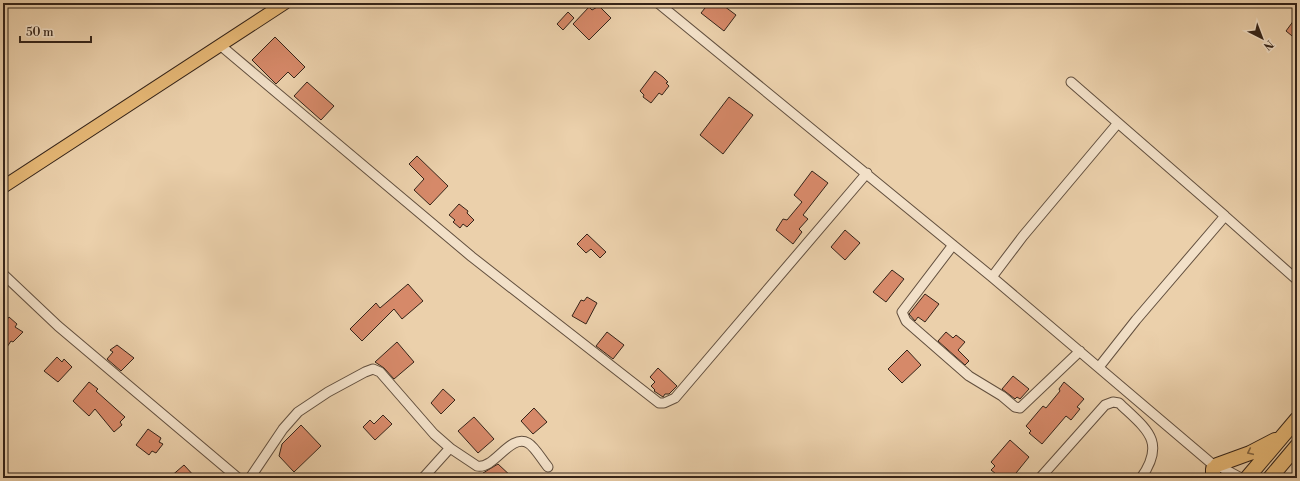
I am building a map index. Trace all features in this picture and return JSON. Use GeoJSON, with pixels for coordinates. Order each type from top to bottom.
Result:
{"type":"FeatureCollection","features":[{"type":"Feature","properties":{"kind":"highway"},"geometry":{"type":"LineString","coordinates":[[1247,478],[1297,418]]}},
{"type":"Feature","properties":{"kind":"highway"},"geometry":{"type":"LineString","coordinates":[[1215,471],[1281,437]]}},
{"type":"Feature","properties":{"kind":"highway"},"geometry":{"type":"LineString","coordinates":[[1270,478],[1297,446]]}},
{"type":"Feature","properties":{"kind":"highway"},"geometry":{"type":"LineString","coordinates":[[1282,478],[1286,459]]}},
{"type":"Feature","properties":{"kind":"main road"},"geometry":{"type":"LineString","coordinates":[[3,186],[285,3]]}},
{"type":"Feature","properties":{"kind":"street"},"geometry":{"type":"LineString","coordinates":[[658,3],[953,244],[1099,367],[1215,471],[1241,478]]}},
{"type":"Feature","properties":{"kind":"street"},"geometry":{"type":"LineString","coordinates":[[220,45],[472,257],[659,403],[670,401],[680,393],[867,173]]}},
{"type":"Feature","properties":{"kind":"street"},"geometry":{"type":"LineString","coordinates":[[1071,82],[1296,277]]}},
{"type":"Feature","properties":{"kind":"street"},"geometry":{"type":"LineString","coordinates":[[992,277],[1023,236],[1118,123]]}},
{"type":"Feature","properties":{"kind":"street"},"geometry":{"type":"LineString","coordinates":[[1099,367],[1136,320],[1225,216]]}},
{"type":"Feature","properties":{"kind":"street"},"geometry":{"type":"LineString","coordinates":[[953,244],[902,312],[906,321],[960,369],[1002,396],[1015,407],[1020,408],[1080,351]]}},
{"type":"Feature","properties":{"kind":"street"},"geometry":{"type":"LineString","coordinates":[[3,274],[58,326],[238,478]]}},
{"type":"Feature","properties":{"kind":"street"},"geometry":{"type":"LineString","coordinates":[[250,478],[283,428],[298,412],[328,392],[373,369],[380,372],[434,434],[450,448],[477,466],[481,467],[487,464],[511,445],[519,441],[528,443],[548,467]]}},
{"type":"Feature","properties":{"kind":"street"},"geometry":{"type":"LineString","coordinates":[[1040,478],[1105,405],[1113,402],[1119,403],[1132,415],[1145,429],[1154,444],[1152,461],[1141,478]]}},
{"type":"Feature","properties":{"kind":"street"},"geometry":{"type":"LineString","coordinates":[[423,478],[450,448]]}},
{"type":"Feature","properties":{"kind":"building"},"geometry":{"type":"Polygon","coordinates":[[[709,3],[720,3],[736,15],[724,31],[701,13],[709,3]]]}},
{"type":"Feature","properties":{"kind":"building"},"geometry":{"type":"Polygon","coordinates":[[[599,6],[611,18],[589,40],[573,24],[589,7],[592,10],[599,6]]]}},
{"type":"Feature","properties":{"kind":"building"},"geometry":{"type":"Polygon","coordinates":[[[568,12],[574,18],[563,30],[557,24],[568,12]]]}},
{"type":"Feature","properties":{"kind":"building"},"geometry":{"type":"Polygon","coordinates":[[[1297,16],[1297,40],[1286,31],[1297,16]]]}},
{"type":"Feature","properties":{"kind":"building"},"geometry":{"type":"Polygon","coordinates":[[[275,37],[305,67],[294,78],[288,72],[276,84],[252,60],[275,37]]]}},
{"type":"Feature","properties":{"kind":"building"},"geometry":{"type":"Polygon","coordinates":[[[655,71],[668,82],[666,83],[669,86],[662,95],[659,93],[651,103],[643,97],[644,95],[640,91],[655,71]]]}},
{"type":"Feature","properties":{"kind":"building"},"geometry":{"type":"Polygon","coordinates":[[[307,82],[334,106],[321,120],[294,96],[307,82]]]}},
{"type":"Feature","properties":{"kind":"building"},"geometry":{"type":"Polygon","coordinates":[[[729,97],[753,115],[723,154],[700,135],[729,97]]]}},
{"type":"Feature","properties":{"kind":"building"},"geometry":{"type":"Polygon","coordinates":[[[417,156],[448,186],[430,205],[414,190],[424,179],[409,164],[417,156]]]}},
{"type":"Feature","properties":{"kind":"building"},"geometry":{"type":"Polygon","coordinates":[[[812,171],[828,183],[803,215],[808,219],[799,229],[802,232],[793,244],[776,230],[783,219],[787,220],[802,202],[794,195],[812,171]]]}},
{"type":"Feature","properties":{"kind":"building"},"geometry":{"type":"Polygon","coordinates":[[[459,204],[468,211],[467,213],[474,220],[467,227],[463,224],[460,228],[453,222],[455,220],[449,215],[459,204]]]}},
{"type":"Feature","properties":{"kind":"building"},"geometry":{"type":"Polygon","coordinates":[[[845,230],[860,243],[845,260],[831,247],[845,230]]]}},
{"type":"Feature","properties":{"kind":"building"},"geometry":{"type":"Polygon","coordinates":[[[587,234],[606,252],[600,258],[591,249],[586,253],[577,244],[587,234]]]}},
{"type":"Feature","properties":{"kind":"building"},"geometry":{"type":"Polygon","coordinates":[[[892,270],[904,279],[886,302],[873,292],[892,270]]]}},
{"type":"Feature","properties":{"kind":"building"},"geometry":{"type":"Polygon","coordinates":[[[408,284],[423,301],[402,319],[394,309],[362,341],[350,329],[376,303],[380,308],[408,284]]]}},
{"type":"Feature","properties":{"kind":"building"},"geometry":{"type":"Polygon","coordinates":[[[925,294],[939,304],[925,322],[918,317],[915,321],[909,314],[925,294]]]}},
{"type":"Feature","properties":{"kind":"building"},"geometry":{"type":"Polygon","coordinates":[[[587,297],[597,303],[586,324],[572,316],[581,300],[584,301],[587,297]]]}},
{"type":"Feature","properties":{"kind":"building"},"geometry":{"type":"Polygon","coordinates":[[[9,317],[17,324],[15,327],[23,332],[13,342],[11,341],[3,353],[3,318],[6,321],[9,317]]]}},
{"type":"Feature","properties":{"kind":"building"},"geometry":{"type":"Polygon","coordinates":[[[607,332],[624,345],[613,359],[596,346],[607,332]]]}},
{"type":"Feature","properties":{"kind":"building"},"geometry":{"type":"Polygon","coordinates":[[[946,332],[953,338],[956,335],[965,342],[958,350],[969,361],[965,365],[938,341],[946,332]]]}},
{"type":"Feature","properties":{"kind":"building"},"geometry":{"type":"Polygon","coordinates":[[[397,342],[414,362],[394,379],[384,368],[375,362],[397,342]]]}},
{"type":"Feature","properties":{"kind":"building"},"geometry":{"type":"Polygon","coordinates":[[[117,345],[134,358],[121,371],[107,359],[113,352],[110,350],[117,345]]]}},
{"type":"Feature","properties":{"kind":"building"},"geometry":{"type":"Polygon","coordinates":[[[907,350],[921,365],[902,383],[888,369],[907,350]]]}},
{"type":"Feature","properties":{"kind":"building"},"geometry":{"type":"Polygon","coordinates":[[[57,357],[62,362],[64,359],[72,367],[58,382],[44,371],[57,357]]]}},
{"type":"Feature","properties":{"kind":"building"},"geometry":{"type":"Polygon","coordinates":[[[658,368],[677,386],[669,394],[665,394],[663,397],[654,391],[655,390],[651,386],[655,382],[650,377],[658,368]]]}},
{"type":"Feature","properties":{"kind":"building"},"geometry":{"type":"Polygon","coordinates":[[[1013,376],[1029,389],[1020,399],[1017,397],[1015,399],[1002,389],[1013,376]]]}},
{"type":"Feature","properties":{"kind":"building"},"geometry":{"type":"Polygon","coordinates":[[[89,382],[98,389],[96,391],[125,417],[120,422],[122,425],[114,432],[95,409],[89,416],[73,401],[89,382]]]}},
{"type":"Feature","properties":{"kind":"building"},"geometry":{"type":"Polygon","coordinates":[[[1064,382],[1084,399],[1077,407],[1080,409],[1071,420],[1066,416],[1042,444],[1029,433],[1031,431],[1026,426],[1043,406],[1046,408],[1060,391],[1059,389],[1064,382]]]}},
{"type":"Feature","properties":{"kind":"building"},"geometry":{"type":"Polygon","coordinates":[[[443,389],[455,400],[441,414],[431,403],[443,389]]]}},
{"type":"Feature","properties":{"kind":"building"},"geometry":{"type":"Polygon","coordinates":[[[534,408],[547,422],[533,434],[521,421],[534,408]]]}},
{"type":"Feature","properties":{"kind":"building"},"geometry":{"type":"Polygon","coordinates":[[[383,415],[392,424],[375,440],[363,427],[370,420],[374,424],[383,415]]]}},
{"type":"Feature","properties":{"kind":"building"},"geometry":{"type":"Polygon","coordinates":[[[474,417],[494,439],[478,453],[458,431],[474,417]]]}},
{"type":"Feature","properties":{"kind":"building"},"geometry":{"type":"Polygon","coordinates":[[[301,425],[321,446],[294,472],[279,456],[282,444],[301,425]]]}},
{"type":"Feature","properties":{"kind":"building"},"geometry":{"type":"Polygon","coordinates":[[[148,429],[161,438],[159,442],[163,444],[156,453],[152,451],[149,455],[136,445],[148,429]]]}},
{"type":"Feature","properties":{"kind":"building"},"geometry":{"type":"Polygon","coordinates":[[[1010,440],[1029,457],[1012,478],[1001,478],[991,470],[995,466],[991,462],[1010,440]]]}},
{"type":"Feature","properties":{"kind":"building"},"geometry":{"type":"Polygon","coordinates":[[[498,464],[513,478],[487,478],[483,473],[498,464]]]}},
{"type":"Feature","properties":{"kind":"building"},"geometry":{"type":"Polygon","coordinates":[[[184,465],[196,478],[169,478],[184,465]]]}}]}
